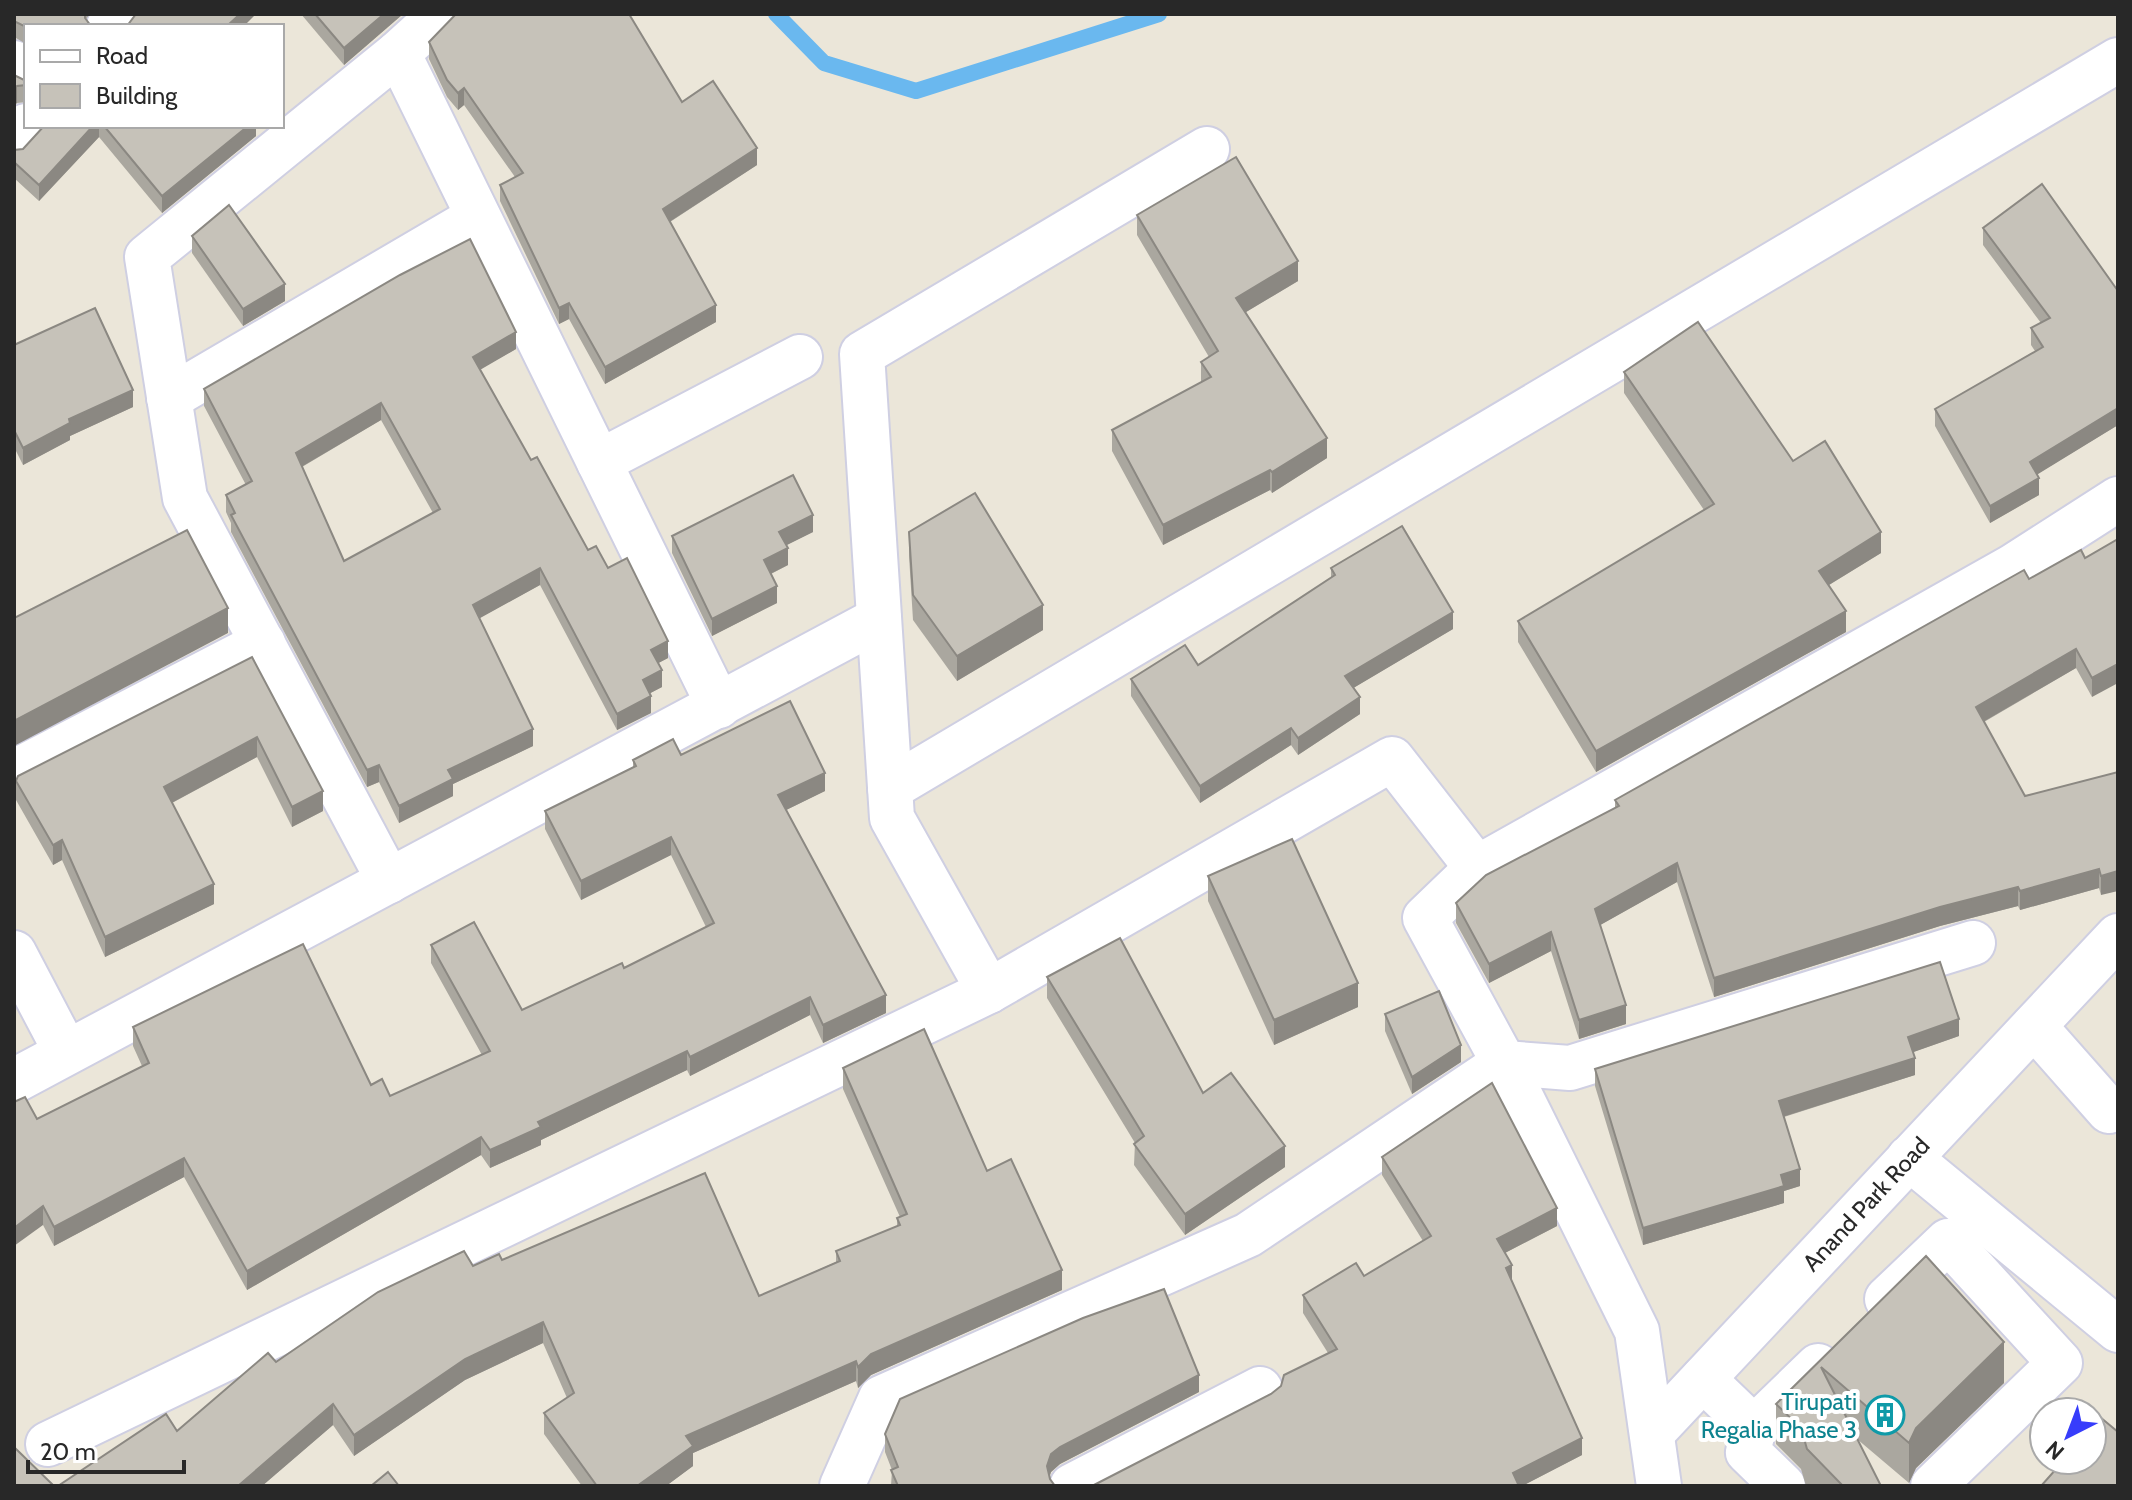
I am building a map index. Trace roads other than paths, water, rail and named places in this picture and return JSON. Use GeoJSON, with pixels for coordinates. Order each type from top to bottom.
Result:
{"type":"FeatureCollection","features":[{"type":"Feature","properties":{"kind":"street"},"geometry":{"type":"LineString","coordinates":[[389,881],[185,498],[147,257],[398,53],[441,14]]}},
{"type":"Feature","properties":{"kind":"street"},"geometry":{"type":"LineString","coordinates":[[398,53],[719,706]]}},
{"type":"Feature","properties":{"kind":"street"},"geometry":{"type":"LineString","coordinates":[[890,788],[2118,60]]}},
{"type":"Feature","properties":{"kind":"street"},"geometry":{"type":"LineString","coordinates":[[989,991],[892,818],[862,354],[1207,149]]}},
{"type":"Feature","properties":{"kind":"street"},"geometry":{"type":"LineString","coordinates":[[169,398],[478,217]]}},
{"type":"Feature","properties":{"kind":"street"},"geometry":{"type":"LineString","coordinates":[[599,462],[800,357]]}},
{"type":"Feature","properties":{"kind":"street"},"geometry":{"type":"LineString","coordinates":[[1659,1486],[1637,1331],[1504,1063],[1425,918],[1477,868],[2012,567],[2118,499]]}},
{"type":"Feature","properties":{"kind":"street"},"geometry":{"type":"LineString","coordinates":[[14,1081],[879,619]]}},
{"type":"Feature","properties":{"kind":"street"},"geometry":{"type":"LineString","coordinates":[[14,772],[263,643]]}},
{"type":"Feature","properties":{"kind":"street"},"geometry":{"type":"LineString","coordinates":[[48,1444],[989,991],[1392,759],[1477,868]]}},
{"type":"Feature","properties":{"kind":"street","name":"Anand Park Road"},"geometry":{"type":"LineString","coordinates":[[1652,1433],[2118,936]]}},
{"type":"Feature","properties":{"kind":"street"},"geometry":{"type":"LineString","coordinates":[[842,1486],[881,1398],[1248,1235],[1504,1063],[1570,1068],[1973,943]]}},
{"type":"Feature","properties":{"kind":"street"},"geometry":{"type":"LineString","coordinates":[[14,953],[66,1052]]}},
{"type":"Feature","properties":{"kind":"street"},"geometry":{"type":"LineString","coordinates":[[2034,1026],[2115,1111]]}},
{"type":"Feature","properties":{"kind":"street"},"geometry":{"type":"LineString","coordinates":[[1909,1158],[2118,1330]]}},
{"type":"Feature","properties":{"kind":"street"},"geometry":{"type":"LineString","coordinates":[[1783,1486],[1748,1452],[1754,1428],[1948,1241],[2060,1363],[1933,1486]]}},
{"type":"Feature","properties":{"kind":"street"},"geometry":{"type":"LineString","coordinates":[[1703,1379],[1754,1428]]}},
{"type":"Feature","properties":{"kind":"street"},"geometry":{"type":"LineString","coordinates":[[1072,1486],[1260,1389]]}},
{"type":"Feature","properties":{"kind":"waterway"},"geometry":{"type":"LineString","coordinates":[[776,14],[824,63],[916,91],[1159,14]]}},
{"type":"Feature","properties":{"kind":"place","name":"Tirupati Regalia Phase 3"},"geometry":{"type":"Point","coordinates":[1885,1415]}}]}
